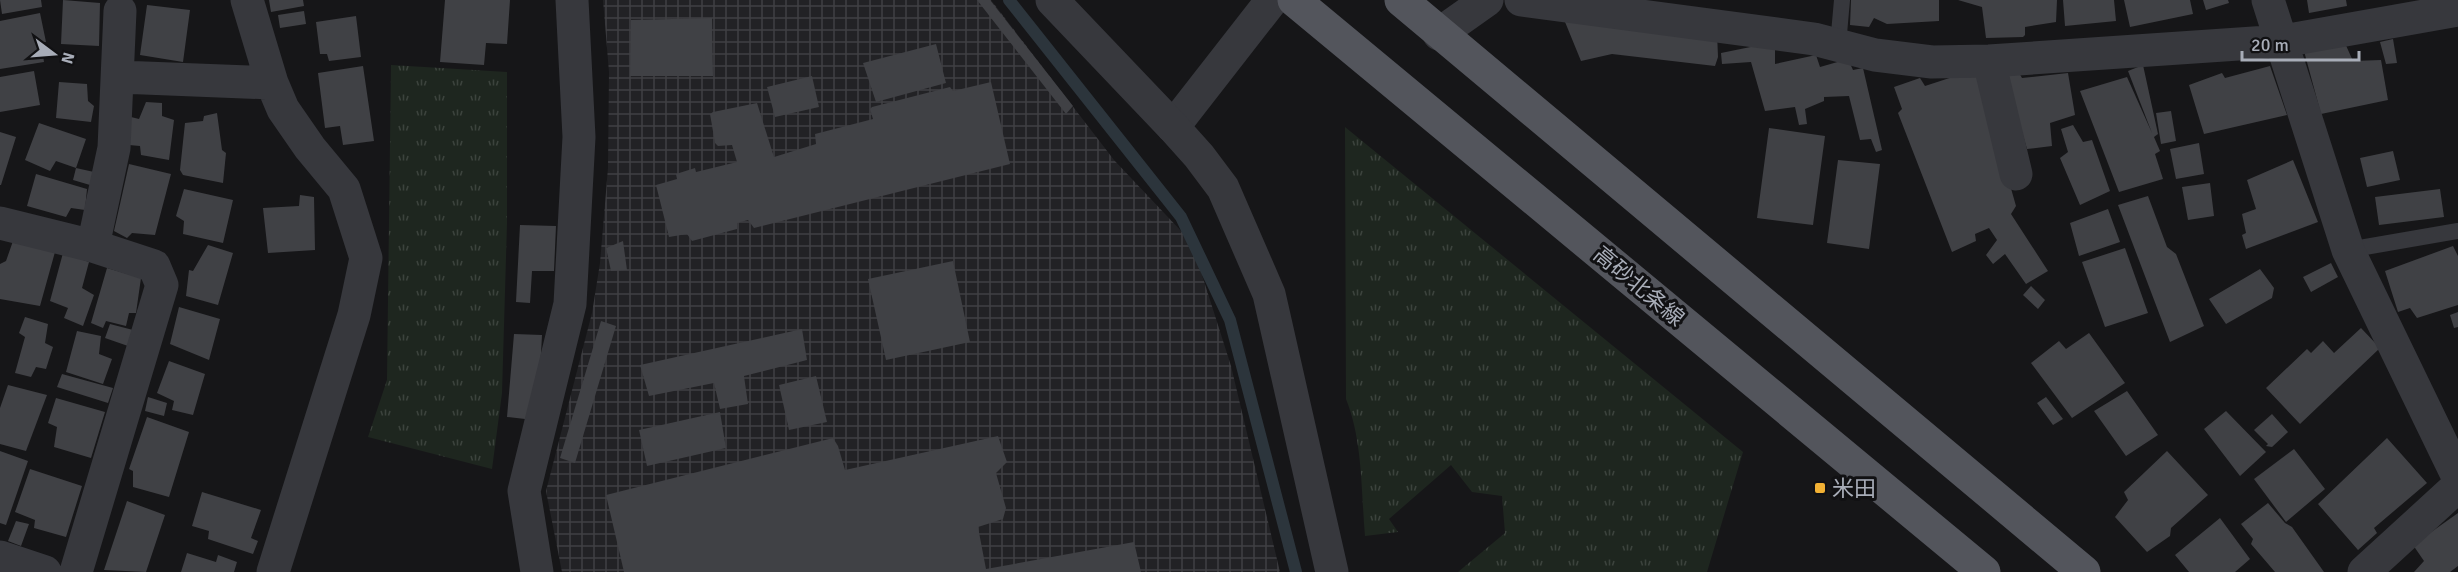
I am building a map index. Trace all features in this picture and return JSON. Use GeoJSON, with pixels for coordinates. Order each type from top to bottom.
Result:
{"type":"FeatureCollection","features":[{"type":"Feature","properties":{"kind":"main road","name":"高砂北条線"},"geometry":{"type":"LineString","coordinates":[[1294,0],[1984,572]]}},
{"type":"Feature","properties":{"kind":"main road"},"geometry":{"type":"LineString","coordinates":[[1401,0],[2084,572]]}},
{"type":"Feature","properties":{"kind":"street"},"geometry":{"type":"LineString","coordinates":[[247,0],[272,83],[284,109],[310,148],[344,189],[366,258],[354,315],[273,572]]}},
{"type":"Feature","properties":{"kind":"street"},"geometry":{"type":"LineString","coordinates":[[537,572],[524,491],[570,304],[579,138],[572,0]]}},
{"type":"Feature","properties":{"kind":"street"},"geometry":{"type":"LineString","coordinates":[[1052,0],[1173,127],[1223,188],[1269,294],[1332,572]]}},
{"type":"Feature","properties":{"kind":"street"},"geometry":{"type":"LineString","coordinates":[[1173,127],[1272,0]]}},
{"type":"Feature","properties":{"kind":"street"},"geometry":{"type":"LineString","coordinates":[[1439,34],[1487,0]]}},
{"type":"Feature","properties":{"kind":"street"},"geometry":{"type":"LineString","coordinates":[[1521,0],[1814,39],[1875,55],[1932,62],[1989,61],[2283,41],[2458,10]]}},
{"type":"Feature","properties":{"kind":"street"},"geometry":{"type":"LineString","coordinates":[[2268,0],[2348,250],[2458,477]]}},
{"type":"Feature","properties":{"kind":"street"},"geometry":{"type":"LineString","coordinates":[[93,246],[114,148],[119,77],[120,11]]}},
{"type":"Feature","properties":{"kind":"street"},"geometry":{"type":"LineString","coordinates":[[1989,61],[2016,174]]}},
{"type":"Feature","properties":{"kind":"street"},"geometry":{"type":"LineString","coordinates":[[119,77],[272,83]]}},
{"type":"Feature","properties":{"kind":"street"},"geometry":{"type":"LineString","coordinates":[[0,223],[93,246],[154,266],[162,285],[76,572]]}},
{"type":"Feature","properties":{"kind":"street"},"geometry":{"type":"LineString","coordinates":[[2364,572],[2458,486]]}},
{"type":"Feature","properties":{"kind":"street"},"geometry":{"type":"LineString","coordinates":[[0,557],[45,572]]}},
{"type":"Feature","properties":{"kind":"lane"},"geometry":{"type":"LineString","coordinates":[[1838,45],[1842,0]]}},
{"type":"Feature","properties":{"kind":"lane"},"geometry":{"type":"LineString","coordinates":[[2348,250],[2458,231]]}},
{"type":"Feature","properties":{"kind":"shaded area"},"geometry":{"type":"Polygon","coordinates":[[[603,0],[991,0],[1114,160],[1183,233],[1196,256],[1231,366],[1280,572],[562,572],[546,491],[592,313],[600,263],[608,168],[609,72],[603,0]]]}},
{"type":"Feature","properties":{"kind":"green space"},"geometry":{"type":"Polygon","coordinates":[[[391,65],[507,72],[507,223],[502,393],[492,469],[368,437],[387,380],[391,65]]]}},
{"type":"Feature","properties":{"kind":"green space"},"geometry":{"type":"Polygon","coordinates":[[[1345,127],[1743,452],[1707,572],[1458,572],[1505,533],[1502,496],[1472,492],[1451,465],[1389,519],[1398,532],[1365,536],[1356,432],[1346,399],[1345,127]]]}},
{"type":"Feature","properties":{"kind":"building"},"geometry":{"type":"Polygon","coordinates":[[[0,0],[41,0],[42,7],[2,14],[0,0]]]}},
{"type":"Feature","properties":{"kind":"building"},"geometry":{"type":"Polygon","coordinates":[[[63,0],[100,3],[99,46],[61,44],[63,0]]]}},
{"type":"Feature","properties":{"kind":"building"},"geometry":{"type":"Polygon","coordinates":[[[269,0],[303,0],[304,6],[271,12],[269,0]]]}},
{"type":"Feature","properties":{"kind":"building"},"geometry":{"type":"Polygon","coordinates":[[[445,0],[510,0],[507,44],[486,43],[484,65],[440,62],[445,0]]]}},
{"type":"Feature","properties":{"kind":"building"},"geometry":{"type":"Polygon","coordinates":[[[977,0],[990,0],[1073,106],[1066,114],[977,0]]]}},
{"type":"Feature","properties":{"kind":"building"},"geometry":{"type":"Polygon","coordinates":[[[1851,0],[1939,0],[1939,21],[1887,24],[1874,18],[1869,27],[1850,25],[1851,0]]]}},
{"type":"Feature","properties":{"kind":"building"},"geometry":{"type":"Polygon","coordinates":[[[1958,0],[2057,0],[2056,22],[2025,27],[2023,37],[1986,38],[1982,7],[1958,0]]]}},
{"type":"Feature","properties":{"kind":"building"},"geometry":{"type":"Polygon","coordinates":[[[2063,0],[2114,0],[2116,21],[2065,26],[2063,0]]]}},
{"type":"Feature","properties":{"kind":"building"},"geometry":{"type":"Polygon","coordinates":[[[2124,0],[2190,0],[2193,14],[2130,27],[2124,0]]]}},
{"type":"Feature","properties":{"kind":"building"},"geometry":{"type":"Polygon","coordinates":[[[2203,0],[2228,0],[2229,3],[2206,10],[2203,0]]]}},
{"type":"Feature","properties":{"kind":"building"},"geometry":{"type":"Polygon","coordinates":[[[2307,0],[2346,0],[2347,6],[2309,13],[2307,0]]]}},
{"type":"Feature","properties":{"kind":"building"},"geometry":{"type":"Polygon","coordinates":[[[147,5],[190,10],[183,62],[140,55],[147,5]]]}},
{"type":"Feature","properties":{"kind":"building"},"geometry":{"type":"Polygon","coordinates":[[[304,11],[306,24],[280,28],[278,15],[304,11]]]}},
{"type":"Feature","properties":{"kind":"building"},"geometry":{"type":"Polygon","coordinates":[[[40,13],[46,42],[41,42],[44,62],[0,69],[0,21],[40,13]]]}},
{"type":"Feature","properties":{"kind":"building"},"geometry":{"type":"Polygon","coordinates":[[[356,16],[361,57],[329,61],[327,54],[320,54],[316,22],[356,16]]]}},
{"type":"Feature","properties":{"kind":"building"},"geometry":{"type":"Polygon","coordinates":[[[1563,17],[1717,32],[1718,57],[1715,66],[1612,54],[1581,61],[1563,17]]]}},
{"type":"Feature","properties":{"kind":"building"},"geometry":{"type":"Polygon","coordinates":[[[712,18],[713,76],[630,76],[631,20],[712,18]]]}},
{"type":"Feature","properties":{"kind":"building"},"geometry":{"type":"Polygon","coordinates":[[[2393,39],[2397,63],[2386,64],[2380,42],[2393,39]]]}},
{"type":"Feature","properties":{"kind":"building"},"geometry":{"type":"Polygon","coordinates":[[[2344,41],[2353,61],[2381,60],[2388,100],[2321,114],[2304,51],[2344,41]]]}},
{"type":"Feature","properties":{"kind":"building"},"geometry":{"type":"Polygon","coordinates":[[[1775,42],[1775,64],[1816,55],[1820,67],[1848,59],[1853,70],[1863,68],[1882,150],[1876,152],[1871,139],[1860,140],[1849,96],[1824,97],[1824,101],[1805,109],[1807,124],[1799,125],[1795,107],[1765,111],[1751,62],[1722,64],[1721,53],[1775,42]]]}},
{"type":"Feature","properties":{"kind":"building"},"geometry":{"type":"Polygon","coordinates":[[[936,44],[946,83],[876,102],[863,63],[936,44]]]}},
{"type":"Feature","properties":{"kind":"building"},"geometry":{"type":"Polygon","coordinates":[[[2143,65],[2158,134],[2154,137],[2160,151],[2155,154],[2163,179],[2119,192],[2080,91],[2127,77],[2152,133],[2128,71],[2143,65]]]}},
{"type":"Feature","properties":{"kind":"building"},"geometry":{"type":"Polygon","coordinates":[[[363,66],[374,141],[343,145],[340,126],[325,128],[318,73],[363,66]]]}},
{"type":"Feature","properties":{"kind":"building"},"geometry":{"type":"Polygon","coordinates":[[[2270,66],[2287,115],[2204,134],[2189,85],[2222,73],[2225,78],[2270,66]]]}},
{"type":"Feature","properties":{"kind":"building"},"geometry":{"type":"Polygon","coordinates":[[[1977,69],[2016,206],[2011,214],[2048,271],[2026,284],[2005,254],[1993,264],[1986,255],[1997,240],[1989,228],[1975,234],[1976,241],[1952,252],[1898,113],[1902,109],[1894,87],[1920,78],[1925,86],[1977,69]]]}},
{"type":"Feature","properties":{"kind":"building"},"geometry":{"type":"Polygon","coordinates":[[[34,71],[40,105],[0,112],[0,77],[34,71]]]}},
{"type":"Feature","properties":{"kind":"building"},"geometry":{"type":"Polygon","coordinates":[[[2018,71],[2022,78],[2068,73],[2075,115],[2050,123],[2052,146],[2027,149],[2005,74],[2018,71]]]}},
{"type":"Feature","properties":{"kind":"building"},"geometry":{"type":"Polygon","coordinates":[[[812,76],[819,107],[775,117],[767,87],[812,76]]]}},
{"type":"Feature","properties":{"kind":"building"},"geometry":{"type":"Polygon","coordinates":[[[59,82],[87,84],[88,101],[94,106],[91,122],[56,118],[59,82]]]}},
{"type":"Feature","properties":{"kind":"building"},"geometry":{"type":"Polygon","coordinates":[[[991,82],[1010,164],[754,228],[748,220],[737,223],[737,229],[692,241],[687,234],[669,237],[656,185],[677,179],[676,174],[695,168],[696,172],[737,162],[732,145],[718,146],[715,143],[710,114],[713,112],[757,103],[774,157],[816,144],[815,134],[873,119],[870,109],[872,107],[950,87],[953,91],[991,82]]]}},
{"type":"Feature","properties":{"kind":"building"},"geometry":{"type":"Polygon","coordinates":[[[146,102],[162,103],[162,116],[174,120],[169,160],[141,155],[140,146],[129,145],[131,117],[139,119],[146,102]]]}},
{"type":"Feature","properties":{"kind":"building"},"geometry":{"type":"Polygon","coordinates":[[[2171,111],[2176,141],[2161,144],[2156,113],[2171,111]]]}},
{"type":"Feature","properties":{"kind":"building"},"geometry":{"type":"Polygon","coordinates":[[[217,113],[222,150],[226,153],[223,183],[183,175],[180,170],[185,123],[203,121],[204,116],[217,113]]]}},
{"type":"Feature","properties":{"kind":"building"},"geometry":{"type":"Polygon","coordinates":[[[39,123],[86,139],[76,168],[56,161],[50,171],[25,160],[39,123]]]}},
{"type":"Feature","properties":{"kind":"building"},"geometry":{"type":"Polygon","coordinates":[[[2073,125],[2083,142],[2092,140],[2110,191],[2080,205],[2060,158],[2068,152],[2061,129],[2073,125]]]}},
{"type":"Feature","properties":{"kind":"building"},"geometry":{"type":"Polygon","coordinates":[[[1769,128],[1825,136],[1813,225],[1757,218],[1769,128]]]}},
{"type":"Feature","properties":{"kind":"building"},"geometry":{"type":"Polygon","coordinates":[[[0,132],[16,137],[1,185],[0,185],[0,132]]]}},
{"type":"Feature","properties":{"kind":"building"},"geometry":{"type":"Polygon","coordinates":[[[2199,143],[2204,174],[2176,179],[2170,149],[2199,143]]]}},
{"type":"Feature","properties":{"kind":"building"},"geometry":{"type":"Polygon","coordinates":[[[2393,151],[2400,180],[2367,187],[2360,158],[2393,151]]]}},
{"type":"Feature","properties":{"kind":"building"},"geometry":{"type":"Polygon","coordinates":[[[1838,160],[1880,164],[1869,249],[1827,243],[1838,160]]]}},
{"type":"Feature","properties":{"kind":"building"},"geometry":{"type":"Polygon","coordinates":[[[2293,160],[2318,222],[2246,249],[2242,235],[2246,233],[2242,214],[2256,209],[2247,180],[2293,160]]]}},
{"type":"Feature","properties":{"kind":"building"},"geometry":{"type":"Polygon","coordinates":[[[129,164],[171,174],[155,235],[132,233],[127,238],[114,231],[129,164]]]}},
{"type":"Feature","properties":{"kind":"building"},"geometry":{"type":"Polygon","coordinates":[[[76,168],[94,172],[90,185],[73,180],[76,168]]]}},
{"type":"Feature","properties":{"kind":"building"},"geometry":{"type":"Polygon","coordinates":[[[36,174],[87,189],[85,210],[71,208],[66,217],[27,206],[36,174]]]}},
{"type":"Feature","properties":{"kind":"building"},"geometry":{"type":"Polygon","coordinates":[[[2210,183],[2214,216],[2188,220],[2182,187],[2210,183]]]}},
{"type":"Feature","properties":{"kind":"building"},"geometry":{"type":"Polygon","coordinates":[[[184,189],[233,200],[223,243],[183,234],[184,221],[176,216],[184,189]]]}},
{"type":"Feature","properties":{"kind":"building"},"geometry":{"type":"Polygon","coordinates":[[[2440,189],[2444,217],[2379,225],[2375,197],[2440,189]]]}},
{"type":"Feature","properties":{"kind":"building"},"geometry":{"type":"Polygon","coordinates":[[[300,195],[314,197],[315,250],[268,253],[263,208],[299,206],[300,195]]]}},
{"type":"Feature","properties":{"kind":"building"},"geometry":{"type":"Polygon","coordinates":[[[2148,196],[2167,247],[2176,254],[2204,326],[2170,342],[2118,205],[2148,196]]]}},
{"type":"Feature","properties":{"kind":"building"},"geometry":{"type":"Polygon","coordinates":[[[2108,209],[2120,242],[2079,256],[2070,223],[2108,209]]]}},
{"type":"Feature","properties":{"kind":"building"},"geometry":{"type":"Polygon","coordinates":[[[520,225],[556,226],[554,271],[532,271],[530,303],[516,302],[520,225]]]}},
{"type":"Feature","properties":{"kind":"building"},"geometry":{"type":"Polygon","coordinates":[[[13,241],[55,252],[40,306],[0,299],[0,264],[6,261],[13,241]]]}},
{"type":"Feature","properties":{"kind":"building"},"geometry":{"type":"Polygon","coordinates":[[[623,241],[627,270],[611,271],[606,248],[623,241]]]}},
{"type":"Feature","properties":{"kind":"building"},"geometry":{"type":"Polygon","coordinates":[[[208,245],[233,253],[218,305],[186,296],[189,270],[193,271],[208,245]]]}},
{"type":"Feature","properties":{"kind":"building"},"geometry":{"type":"Polygon","coordinates":[[[2453,246],[2458,256],[2458,305],[2417,318],[2410,308],[2398,312],[2385,271],[2453,246]]]}},
{"type":"Feature","properties":{"kind":"building"},"geometry":{"type":"Polygon","coordinates":[[[2125,248],[2148,313],[2105,327],[2082,262],[2125,248]]]}},
{"type":"Feature","properties":{"kind":"building"},"geometry":{"type":"Polygon","coordinates":[[[63,253],[89,262],[82,288],[94,295],[83,326],[64,318],[68,308],[50,301],[63,253]]]}},
{"type":"Feature","properties":{"kind":"building"},"geometry":{"type":"Polygon","coordinates":[[[953,261],[970,342],[886,360],[868,279],[953,261]]]}},
{"type":"Feature","properties":{"kind":"building"},"geometry":{"type":"Polygon","coordinates":[[[2331,263],[2338,277],[2311,292],[2303,277],[2331,263]]]}},
{"type":"Feature","properties":{"kind":"building"},"geometry":{"type":"Polygon","coordinates":[[[107,268],[141,278],[136,313],[129,313],[126,326],[106,321],[103,328],[91,323],[107,268]]]}},
{"type":"Feature","properties":{"kind":"building"},"geometry":{"type":"Polygon","coordinates":[[[2260,269],[2274,288],[2272,298],[2226,324],[2209,299],[2260,269]]]}},
{"type":"Feature","properties":{"kind":"building"},"geometry":{"type":"Polygon","coordinates":[[[2031,286],[2045,300],[2038,309],[2023,295],[2031,286]]]}},
{"type":"Feature","properties":{"kind":"building"},"geometry":{"type":"Polygon","coordinates":[[[179,307],[220,319],[209,360],[170,344],[179,307]]]}},
{"type":"Feature","properties":{"kind":"building"},"geometry":{"type":"Polygon","coordinates":[[[2458,312],[2458,327],[2454,328],[2450,315],[2458,312]]]}},
{"type":"Feature","properties":{"kind":"building"},"geometry":{"type":"Polygon","coordinates":[[[25,317],[48,324],[45,343],[53,347],[46,369],[36,367],[31,377],[15,373],[25,337],[19,333],[25,317]]]}},
{"type":"Feature","properties":{"kind":"building"},"geometry":{"type":"Polygon","coordinates":[[[601,321],[616,326],[575,463],[560,458],[601,321]]]}},
{"type":"Feature","properties":{"kind":"building"},"geometry":{"type":"Polygon","coordinates":[[[110,324],[133,330],[128,346],[105,338],[110,324]]]}},
{"type":"Feature","properties":{"kind":"building"},"geometry":{"type":"Polygon","coordinates":[[[2361,328],[2380,348],[2300,424],[2266,388],[2307,349],[2311,353],[2323,341],[2334,353],[2361,328]]]}},
{"type":"Feature","properties":{"kind":"building"},"geometry":{"type":"Polygon","coordinates":[[[802,329],[807,360],[744,376],[748,404],[720,409],[714,383],[649,396],[640,365],[802,329]]]}},
{"type":"Feature","properties":{"kind":"building"},"geometry":{"type":"Polygon","coordinates":[[[77,331],[101,336],[99,354],[112,359],[103,384],[66,372],[77,331]]]}},
{"type":"Feature","properties":{"kind":"building"},"geometry":{"type":"Polygon","coordinates":[[[2089,333],[2125,383],[2072,418],[2031,363],[2059,341],[2066,349],[2089,333]]]}},
{"type":"Feature","properties":{"kind":"building"},"geometry":{"type":"Polygon","coordinates":[[[514,334],[542,335],[539,391],[525,419],[507,417],[514,334]]]}},
{"type":"Feature","properties":{"kind":"building"},"geometry":{"type":"Polygon","coordinates":[[[169,361],[205,374],[193,415],[172,410],[174,401],[157,393],[169,361]]]}},
{"type":"Feature","properties":{"kind":"building"},"geometry":{"type":"Polygon","coordinates":[[[62,374],[113,388],[108,403],[57,387],[62,374]]]}},
{"type":"Feature","properties":{"kind":"building"},"geometry":{"type":"Polygon","coordinates":[[[816,376],[827,422],[789,430],[779,385],[816,376]]]}},
{"type":"Feature","properties":{"kind":"building"},"geometry":{"type":"Polygon","coordinates":[[[8,385],[47,395],[26,451],[0,444],[0,408],[8,385]]]}},
{"type":"Feature","properties":{"kind":"building"},"geometry":{"type":"Polygon","coordinates":[[[2127,391],[2158,435],[2126,456],[2094,411],[2127,391]]]}},
{"type":"Feature","properties":{"kind":"building"},"geometry":{"type":"Polygon","coordinates":[[[148,397],[167,403],[164,416],[145,411],[148,397]]]}},
{"type":"Feature","properties":{"kind":"building"},"geometry":{"type":"Polygon","coordinates":[[[2046,397],[2063,419],[2053,425],[2037,403],[2046,397]]]}},
{"type":"Feature","properties":{"kind":"building"},"geometry":{"type":"Polygon","coordinates":[[[56,398],[105,412],[91,458],[54,447],[57,427],[48,423],[56,398]]]}},
{"type":"Feature","properties":{"kind":"building"},"geometry":{"type":"Polygon","coordinates":[[[2226,411],[2266,452],[2240,476],[2204,429],[2226,411]]]}},
{"type":"Feature","properties":{"kind":"building"},"geometry":{"type":"Polygon","coordinates":[[[720,412],[726,448],[647,466],[639,430],[720,412]]]}},
{"type":"Feature","properties":{"kind":"building"},"geometry":{"type":"Polygon","coordinates":[[[2272,414],[2288,432],[2272,447],[2266,446],[2268,444],[2254,430],[2272,414]]]}},
{"type":"Feature","properties":{"kind":"building"},"geometry":{"type":"Polygon","coordinates":[[[147,417],[189,432],[169,497],[133,487],[133,471],[129,469],[147,417]]]}},
{"type":"Feature","properties":{"kind":"building"},"geometry":{"type":"Polygon","coordinates":[[[998,436],[1007,462],[996,473],[1006,508],[1003,519],[978,527],[986,569],[1134,542],[1141,572],[624,572],[606,495],[833,438],[838,446],[845,470],[998,436]]]}},
{"type":"Feature","properties":{"kind":"building"},"geometry":{"type":"Polygon","coordinates":[[[2387,438],[2427,483],[2374,528],[2377,533],[2358,550],[2318,504],[2387,438]]]}},
{"type":"Feature","properties":{"kind":"building"},"geometry":{"type":"Polygon","coordinates":[[[2294,449],[2325,489],[2286,522],[2254,479],[2294,449]]]}},
{"type":"Feature","properties":{"kind":"building"},"geometry":{"type":"Polygon","coordinates":[[[0,451],[28,461],[6,525],[0,523],[0,451]]]}},
{"type":"Feature","properties":{"kind":"building"},"geometry":{"type":"Polygon","coordinates":[[[2167,451],[2208,495],[2171,528],[2170,536],[2147,552],[2115,517],[2128,500],[2124,492],[2167,451]]]}},
{"type":"Feature","properties":{"kind":"building"},"geometry":{"type":"Polygon","coordinates":[[[30,469],[82,486],[66,537],[34,528],[35,520],[15,512],[30,469]]]}},
{"type":"Feature","properties":{"kind":"building"},"geometry":{"type":"Polygon","coordinates":[[[202,492],[261,510],[251,538],[258,541],[253,554],[208,539],[209,531],[192,526],[202,492]]]}},
{"type":"Feature","properties":{"kind":"building"},"geometry":{"type":"Polygon","coordinates":[[[127,501],[165,515],[146,572],[104,570],[127,501]]]}},
{"type":"Feature","properties":{"kind":"building"},"geometry":{"type":"Polygon","coordinates":[[[2268,503],[2285,523],[2292,527],[2324,572],[2275,572],[2251,544],[2253,539],[2241,524],[2268,503]]]}},
{"type":"Feature","properties":{"kind":"building"},"geometry":{"type":"Polygon","coordinates":[[[2458,513],[2458,566],[2450,572],[2414,572],[2424,561],[2413,545],[2458,513]]]}},
{"type":"Feature","properties":{"kind":"building"},"geometry":{"type":"Polygon","coordinates":[[[2220,518],[2250,559],[2235,572],[2189,572],[2175,555],[2220,518]]]}},
{"type":"Feature","properties":{"kind":"building"},"geometry":{"type":"Polygon","coordinates":[[[16,521],[29,524],[21,546],[8,541],[16,521]]]}},
{"type":"Feature","properties":{"kind":"building"},"geometry":{"type":"Polygon","coordinates":[[[187,553],[216,562],[218,555],[237,562],[234,572],[181,572],[187,553]]]}},
{"type":"Feature","properties":{"kind":"waterway"},"geometry":{"type":"LineString","coordinates":[[1009,0],[1181,217],[1230,320],[1296,572]]}},
{"type":"Feature","properties":{"kind":"place","name":"米田"},"geometry":{"type":"Point","coordinates":[1820,488]}}]}
